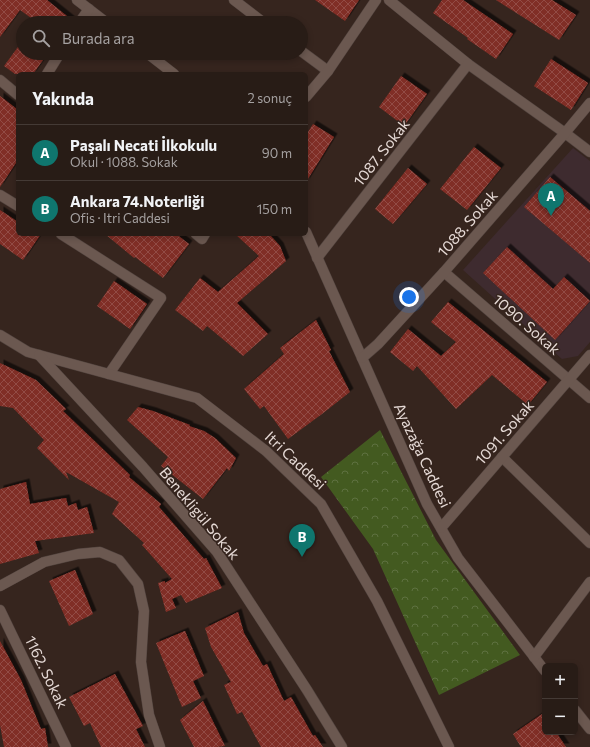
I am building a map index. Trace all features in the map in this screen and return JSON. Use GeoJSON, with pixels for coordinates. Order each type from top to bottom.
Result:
{"type":"FeatureCollection","features":[{"type":"Feature","properties":{"kind":"street"},"geometry":{"type":"LineString","coordinates":[[77,0],[98,16]]}},
{"type":"Feature","properties":{"kind":"street"},"geometry":{"type":"LineString","coordinates":[[234,0],[255,16]]}},
{"type":"Feature","properties":{"kind":"street"},"geometry":{"type":"LineString","coordinates":[[308,95],[328,71],[376,0]]}},
{"type":"Feature","properties":{"kind":"street"},"geometry":{"type":"LineString","coordinates":[[389,0],[468,64],[566,133],[590,152]]}},
{"type":"Feature","properties":{"kind":"street"},"geometry":{"type":"LineString","coordinates":[[84,16],[89,9]]}},
{"type":"Feature","properties":{"kind":"street"},"geometry":{"type":"LineString","coordinates":[[308,55],[328,71]]}},
{"type":"Feature","properties":{"kind":"street"},"geometry":{"type":"LineString","coordinates":[[48,72],[56,60]]}},
{"type":"Feature","properties":{"kind":"street"},"geometry":{"type":"LineString","coordinates":[[156,60],[171,72]]}},
{"type":"Feature","properties":{"kind":"street","name":"1087. Sokak"},"geometry":{"type":"LineString","coordinates":[[317,258],[468,64]]}},
{"type":"Feature","properties":{"kind":"street"},"geometry":{"type":"LineString","coordinates":[[158,72],[162,65]]}},
{"type":"Feature","properties":{"kind":"street"},"geometry":{"type":"LineString","coordinates":[[0,80],[16,93]]}},
{"type":"Feature","properties":{"kind":"street","name":"1088. Sokak"},"geometry":{"type":"LineString","coordinates":[[362,358],[378,344],[444,272],[566,133],[590,103]]}},
{"type":"Feature","properties":{"kind":"street"},"geometry":{"type":"LineString","coordinates":[[0,195],[16,205]]}},
{"type":"Feature","properties":{"kind":"street"},"geometry":{"type":"LineString","coordinates":[[64,236],[161,298],[109,374]]}},
{"type":"Feature","properties":{"kind":"street","name":"Ayazağa Caddesi"},"geometry":{"type":"LineString","coordinates":[[308,236],[427,504],[458,558],[542,667]]}},
{"type":"Feature","properties":{"kind":"street","name":"1090. Sokak"},"geometry":{"type":"LineString","coordinates":[[444,272],[590,398]]}},
{"type":"Feature","properties":{"kind":"street","name":"Itri Caddesi"},"geometry":{"type":"LineString","coordinates":[[0,335],[28,352],[197,398],[266,451],[321,504],[377,601],[449,747]]}},
{"type":"Feature","properties":{"kind":"street","name":"Benekligül Sokak"},"geometry":{"type":"LineString","coordinates":[[39,355],[142,467],[217,552],[307,690],[342,747]]}},
{"type":"Feature","properties":{"kind":"street","name":"1091. Sokak"},"geometry":{"type":"LineString","coordinates":[[441,528],[590,355]]}},
{"type":"Feature","properties":{"kind":"street"},"geometry":{"type":"LineString","coordinates":[[502,457],[590,544]]}},
{"type":"Feature","properties":{"kind":"street"},"geometry":{"type":"LineString","coordinates":[[0,586],[44,562],[78,554],[100,552],[119,560],[138,584],[144,611],[141,662],[149,715],[160,747]]}},
{"type":"Feature","properties":{"kind":"street"},"geometry":{"type":"LineString","coordinates":[[534,657],[590,582]]}},
{"type":"Feature","properties":{"kind":"street","name":"1162. Sokak"},"geometry":{"type":"LineString","coordinates":[[0,610],[4,627],[66,747]]}},
{"type":"Feature","properties":{"kind":"street"},"geometry":{"type":"LineString","coordinates":[[578,714],[590,729]]}},
{"type":"Feature","properties":{"kind":"shaded area"},"geometry":{"type":"Polygon","coordinates":[[[573,148],[590,161],[590,342],[578,356],[562,359],[463,270],[573,148]]]}},
{"type":"Feature","properties":{"kind":"green space"},"geometry":{"type":"Polygon","coordinates":[[[380,430],[436,540],[520,655],[439,695],[373,549],[321,477],[380,430]]]}},
{"type":"Feature","properties":{"kind":"building"},"geometry":{"type":"Polygon","coordinates":[[[0,0],[47,0],[67,16],[28,16],[20,10],[0,37],[0,0]]]}},
{"type":"Feature","properties":{"kind":"building"},"geometry":{"type":"Polygon","coordinates":[[[315,0],[359,0],[345,21],[315,0]]]}},
{"type":"Feature","properties":{"kind":"building"},"geometry":{"type":"Polygon","coordinates":[[[442,0],[463,0],[513,34],[496,59],[433,13],[442,0]]]}},
{"type":"Feature","properties":{"kind":"building"},"geometry":{"type":"Polygon","coordinates":[[[496,0],[552,0],[576,15],[559,40],[496,0]]]}},
{"type":"Feature","properties":{"kind":"building"},"geometry":{"type":"Polygon","coordinates":[[[16,50],[16,60],[43,60],[34,72],[16,72],[15,74],[4,66],[16,50]]]}},
{"type":"Feature","properties":{"kind":"building"},"geometry":{"type":"Polygon","coordinates":[[[551,59],[588,83],[571,110],[534,86],[551,59]]]}},
{"type":"Feature","properties":{"kind":"building"},"geometry":{"type":"Polygon","coordinates":[[[401,76],[427,94],[404,126],[379,107],[401,76]]]}},
{"type":"Feature","properties":{"kind":"building"},"geometry":{"type":"Polygon","coordinates":[[[0,96],[16,108],[16,163],[0,187],[0,96]]]}},
{"type":"Feature","properties":{"kind":"building"},"geometry":{"type":"Polygon","coordinates":[[[313,124],[334,137],[308,179],[308,132],[313,124]]]}},
{"type":"Feature","properties":{"kind":"building"},"geometry":{"type":"Polygon","coordinates":[[[474,147],[501,168],[467,210],[440,189],[474,147]]]}},
{"type":"Feature","properties":{"kind":"building"},"geometry":{"type":"Polygon","coordinates":[[[408,168],[427,184],[393,224],[375,209],[408,168]]]}},
{"type":"Feature","properties":{"kind":"building"},"geometry":{"type":"Polygon","coordinates":[[[550,177],[590,211],[590,263],[524,207],[550,177]]]}},
{"type":"Feature","properties":{"kind":"building"},"geometry":{"type":"Polygon","coordinates":[[[0,210],[16,221],[16,236],[40,236],[23,260],[0,244],[0,210]]]}},
{"type":"Feature","properties":{"kind":"building"},"geometry":{"type":"Polygon","coordinates":[[[107,236],[179,236],[189,244],[163,278],[135,257],[134,258],[107,236]]]}},
{"type":"Feature","properties":{"kind":"building"},"geometry":{"type":"Polygon","coordinates":[[[237,236],[271,236],[280,246],[286,261],[237,303],[268,334],[243,356],[207,326],[203,331],[175,310],[200,278],[218,292],[259,256],[237,236]]]}},
{"type":"Feature","properties":{"kind":"building"},"geometry":{"type":"Polygon","coordinates":[[[507,247],[553,289],[564,277],[590,301],[555,340],[483,273],[507,247]]]}},
{"type":"Feature","properties":{"kind":"building"},"geometry":{"type":"Polygon","coordinates":[[[114,281],[147,304],[130,329],[97,306],[114,281]]]}},
{"type":"Feature","properties":{"kind":"building"},"geometry":{"type":"Polygon","coordinates":[[[448,302],[547,382],[528,405],[492,375],[456,409],[417,366],[413,371],[390,352],[408,329],[441,356],[456,342],[431,322],[448,302]]]}},
{"type":"Feature","properties":{"kind":"building"},"geometry":{"type":"Polygon","coordinates":[[[316,320],[331,350],[329,351],[350,392],[288,439],[264,406],[260,409],[244,389],[284,354],[280,348],[316,320]]]}},
{"type":"Feature","properties":{"kind":"building"},"geometry":{"type":"Polygon","coordinates":[[[0,363],[36,380],[66,409],[63,411],[130,475],[129,477],[161,504],[159,507],[204,559],[206,558],[222,588],[186,603],[181,595],[172,599],[176,608],[166,612],[158,583],[165,581],[165,583],[172,579],[142,545],[144,543],[112,514],[119,502],[66,472],[69,480],[37,448],[44,440],[13,408],[0,406],[0,363]]]}},
{"type":"Feature","properties":{"kind":"building"},"geometry":{"type":"Polygon","coordinates":[[[138,407],[153,411],[204,431],[215,438],[236,458],[229,471],[227,468],[203,499],[161,466],[168,457],[127,420],[138,407]]]}},
{"type":"Feature","properties":{"kind":"building"},"geometry":{"type":"Polygon","coordinates":[[[26,482],[30,504],[66,498],[68,506],[76,503],[78,510],[87,507],[94,533],[35,541],[39,553],[0,564],[0,489],[26,482]]]}},
{"type":"Feature","properties":{"kind":"building"},"geometry":{"type":"Polygon","coordinates":[[[75,570],[93,614],[69,626],[49,581],[75,570]]]}},
{"type":"Feature","properties":{"kind":"building"},"geometry":{"type":"Polygon","coordinates":[[[238,612],[244,633],[263,666],[267,664],[284,701],[291,697],[313,736],[315,735],[323,747],[261,747],[242,712],[237,714],[224,685],[231,682],[211,647],[205,628],[238,612]]]}},
{"type":"Feature","properties":{"kind":"building"},"geometry":{"type":"Polygon","coordinates":[[[185,631],[204,676],[193,681],[201,698],[182,707],[156,643],[185,631]]]}},
{"type":"Feature","properties":{"kind":"building"},"geometry":{"type":"Polygon","coordinates":[[[0,641],[21,680],[41,729],[45,728],[48,747],[4,747],[0,725],[0,641]]]}},
{"type":"Feature","properties":{"kind":"building"},"geometry":{"type":"Polygon","coordinates":[[[115,674],[143,726],[136,729],[145,747],[101,747],[90,723],[84,726],[69,697],[115,674]]]}},
{"type":"Feature","properties":{"kind":"building"},"geometry":{"type":"Polygon","coordinates":[[[203,701],[225,746],[194,747],[180,720],[203,701]]]}},
{"type":"Feature","properties":{"kind":"building"},"geometry":{"type":"Polygon","coordinates":[[[542,714],[542,735],[558,735],[566,747],[521,747],[513,734],[542,714]]]}},
{"type":"Feature","properties":{"kind":"place","name":"Paşalı Necati İlkokulu"},"geometry":{"type":"Point","coordinates":[551,216]}},
{"type":"Feature","properties":{"kind":"place","name":"Ankara 74.Noterliği"},"geometry":{"type":"Point","coordinates":[302,557]}}]}
